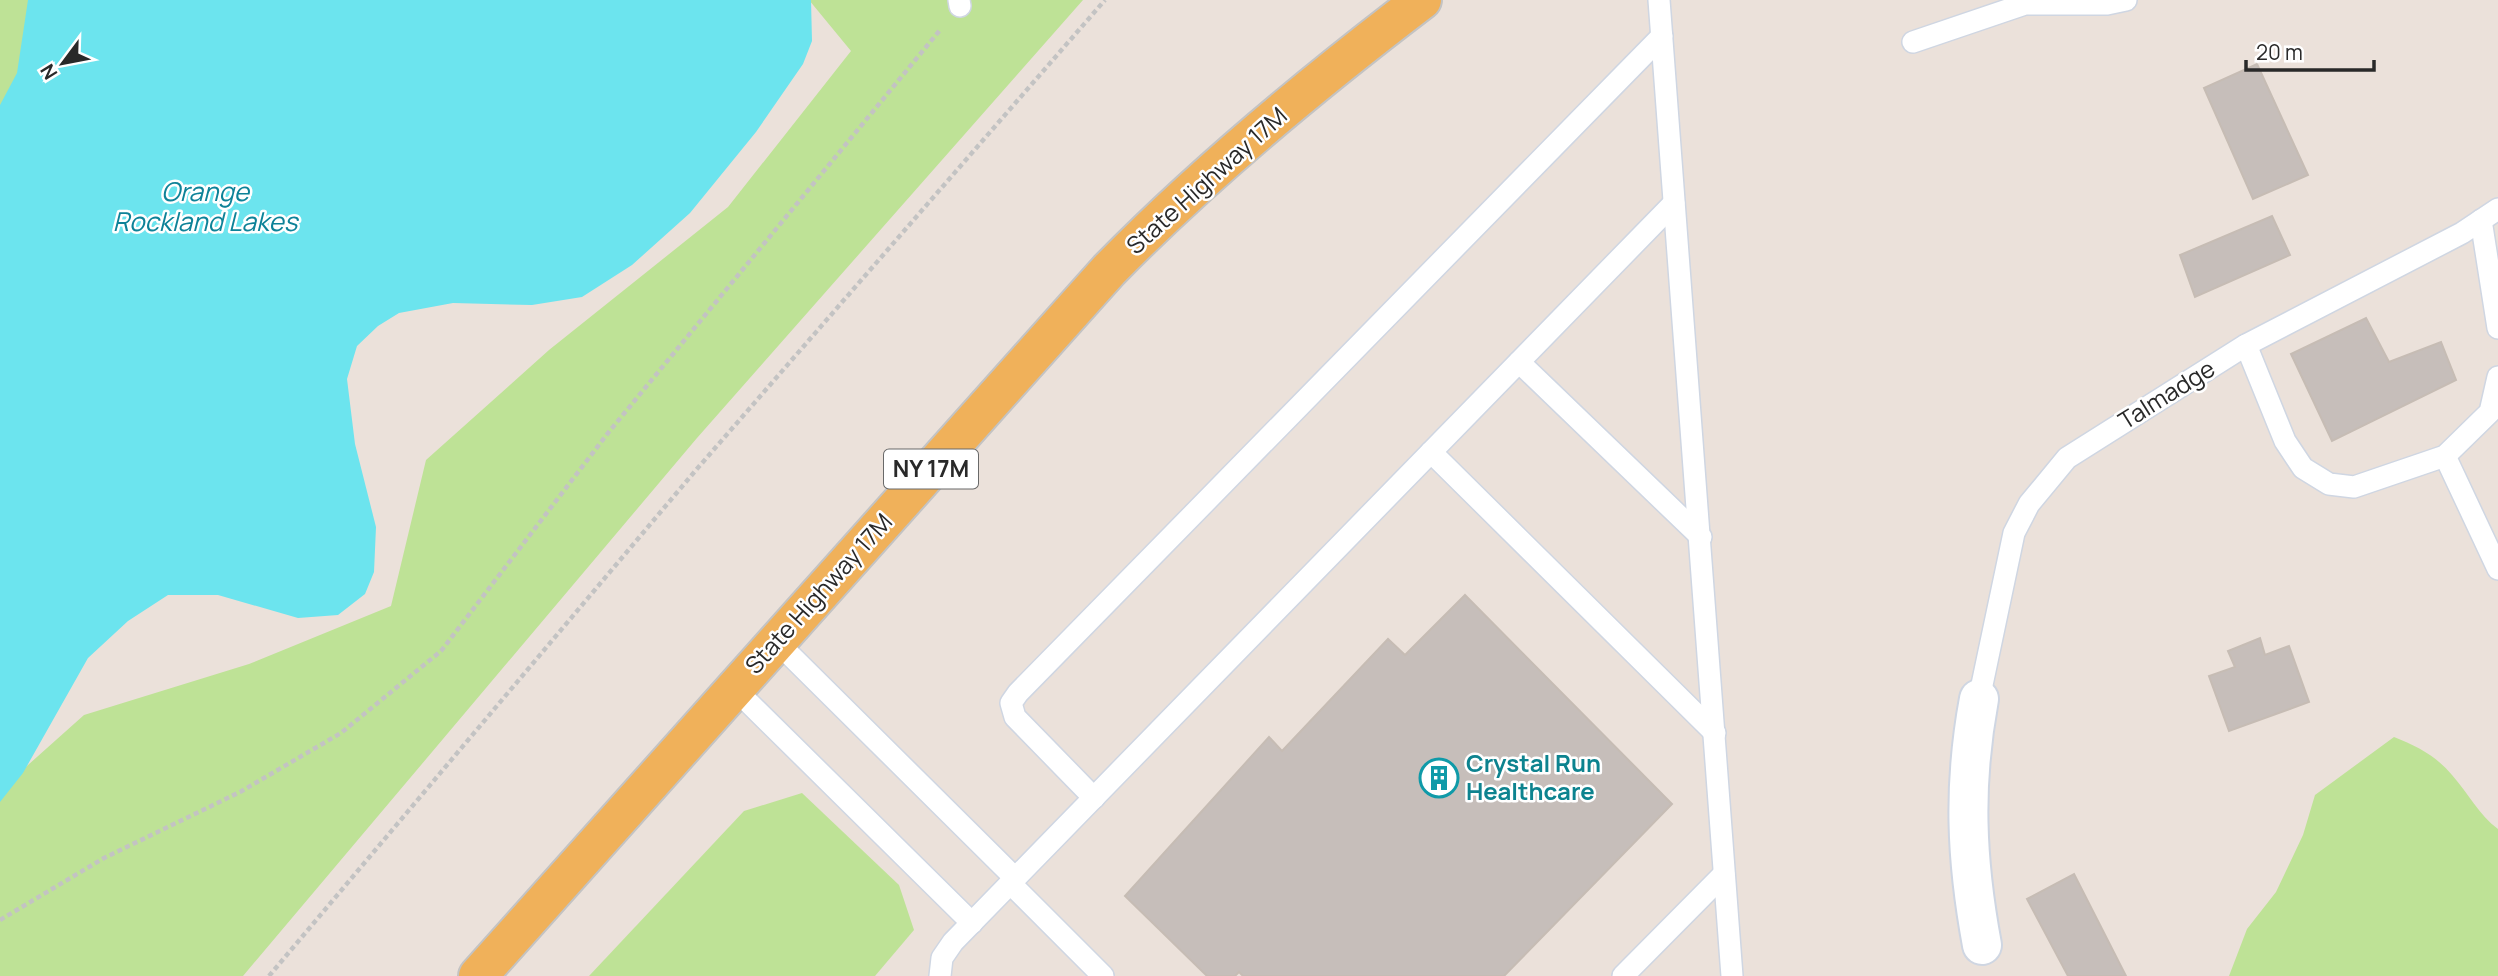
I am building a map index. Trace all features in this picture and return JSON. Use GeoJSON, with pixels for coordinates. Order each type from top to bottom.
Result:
{"type":"FeatureCollection","features":[{"type":"Feature","properties":{"kind":"main road","name":"State Highway 17M"},"geometry":{"type":"LineString","coordinates":[[478,976],[1054,330],[1157,221],[1294,102],[1422,0]]}},
{"type":"Feature","properties":{"kind":"street"},"geometry":{"type":"LineString","coordinates":[[1979,699],[1970,744],[1966,808],[1970,882],[1982,945]]}},
{"type":"Feature","properties":{"kind":"lane"},"geometry":{"type":"LineString","coordinates":[[1659,0],[1732,976]]}},
{"type":"Feature","properties":{"kind":"lane"},"geometry":{"type":"LineString","coordinates":[[1913,42],[2025,4],[2107,4],[2126,0]]}},
{"type":"Feature","properties":{"kind":"lane"},"geometry":{"type":"LineString","coordinates":[[1094,798],[1015,717],[1012,702],[1018,693],[1662,36]]}},
{"type":"Feature","properties":{"kind":"lane"},"geometry":{"type":"LineString","coordinates":[[940,976],[942,958],[972,923],[1674,203]]}},
{"type":"Feature","properties":{"kind":"lane"},"geometry":{"type":"LineString","coordinates":[[2490,215],[2498,328]]}},
{"type":"Feature","properties":{"kind":"lane","name":"Talmadge"},"geometry":{"type":"LineString","coordinates":[[1979,699],[2014,533],[2029,504],[2067,458],[2246,345],[2490,215]]}},
{"type":"Feature","properties":{"kind":"lane"},"geometry":{"type":"LineString","coordinates":[[2246,345],[2285,441],[2303,468],[2329,484],[2354,487],[2445,456],[2490,412],[2498,377]]}},
{"type":"Feature","properties":{"kind":"lane"},"geometry":{"type":"LineString","coordinates":[[1519,362],[1700,537]]}},
{"type":"Feature","properties":{"kind":"lane"},"geometry":{"type":"LineString","coordinates":[[1431,453],[1715,733]]}},
{"type":"Feature","properties":{"kind":"lane"},"geometry":{"type":"LineString","coordinates":[[2445,456],[2498,569]]}},
{"type":"Feature","properties":{"kind":"lane"},"geometry":{"type":"LineString","coordinates":[[776,642],[1013,880],[1103,976]]}},
{"type":"Feature","properties":{"kind":"lane"},"geometry":{"type":"LineString","coordinates":[[735,688],[972,923]]}},
{"type":"Feature","properties":{"kind":"lane"},"geometry":{"type":"LineString","coordinates":[[1623,976],[1724,874]]}},
{"type":"Feature","properties":{"kind":"path"},"geometry":{"type":"LineString","coordinates":[[269,976],[696,470],[1105,0]]}},
{"type":"Feature","properties":{"kind":"path"},"geometry":{"type":"LineString","coordinates":[[0,920],[104,858],[240,792],[341,733],[442,651],[608,433],[960,3]]}},
{"type":"Feature","properties":{"kind":"green space"},"geometry":{"type":"Polygon","coordinates":[[[0,0],[55,0],[0,137],[0,0]]]}},
{"type":"Feature","properties":{"kind":"green space"},"geometry":{"type":"Polygon","coordinates":[[[809,0],[1083,0],[697,438],[243,976],[0,976],[0,790],[84,715],[249,664],[391,606],[426,460],[549,350],[728,207],[851,51],[809,0]]]}},
{"type":"Feature","properties":{"kind":"green space"},"geometry":{"type":"Polygon","coordinates":[[[2394,737],[2418,748],[2446,768],[2485,817],[2498,829],[2498,976],[2229,976],[2247,929],[2276,892],[2303,835],[2315,795],[2394,737]]]}},
{"type":"Feature","properties":{"kind":"green space"},"geometry":{"type":"Polygon","coordinates":[[[802,793],[899,885],[914,930],[875,976],[589,976],[744,811],[802,793]]]}},
{"type":"Feature","properties":{"kind":"water","name":"Orange Rockland Lakes"},"geometry":{"type":"Polygon","coordinates":[[[28,0],[811,0],[812,41],[803,64],[756,132],[690,213],[632,265],[582,297],[532,305],[453,303],[399,313],[378,326],[357,346],[347,379],[355,444],[376,527],[374,572],[365,594],[338,615],[298,618],[218,595],[168,595],[128,621],[88,658],[23,773],[0,802],[0,105],[17,73],[28,0]]]}},
{"type":"Feature","properties":{"kind":"building"},"geometry":{"type":"Polygon","coordinates":[[[2257,64],[2308,175],[2253,199],[2204,88],[2257,64]]]}},
{"type":"Feature","properties":{"kind":"building"},"geometry":{"type":"Polygon","coordinates":[[[2272,216],[2290,255],[2195,297],[2180,255],[2272,216]]]}},
{"type":"Feature","properties":{"kind":"building"},"geometry":{"type":"Polygon","coordinates":[[[2366,318],[2389,362],[2441,342],[2456,380],[2332,441],[2291,354],[2366,318]]]}},
{"type":"Feature","properties":{"kind":"building","name":"Crystal Run Healthcare"},"geometry":{"type":"Polygon","coordinates":[[[1465,595],[1672,804],[1504,976],[1243,976],[1239,972],[1235,976],[1207,976],[1125,896],[1269,737],[1282,751],[1388,639],[1405,655],[1465,595]]]}},
{"type":"Feature","properties":{"kind":"building"},"geometry":{"type":"Polygon","coordinates":[[[2260,638],[2265,655],[2289,646],[2309,702],[2229,731],[2209,676],[2235,667],[2228,651],[2260,638]]]}},
{"type":"Feature","properties":{"kind":"building"},"geometry":{"type":"Polygon","coordinates":[[[2074,874],[2126,976],[2068,976],[2027,899],[2074,874]]]}},
{"type":"Feature","properties":{"kind":"place","name":"Crystal Run Healthcare"},"geometry":{"type":"Point","coordinates":[1439,778]}}]}
